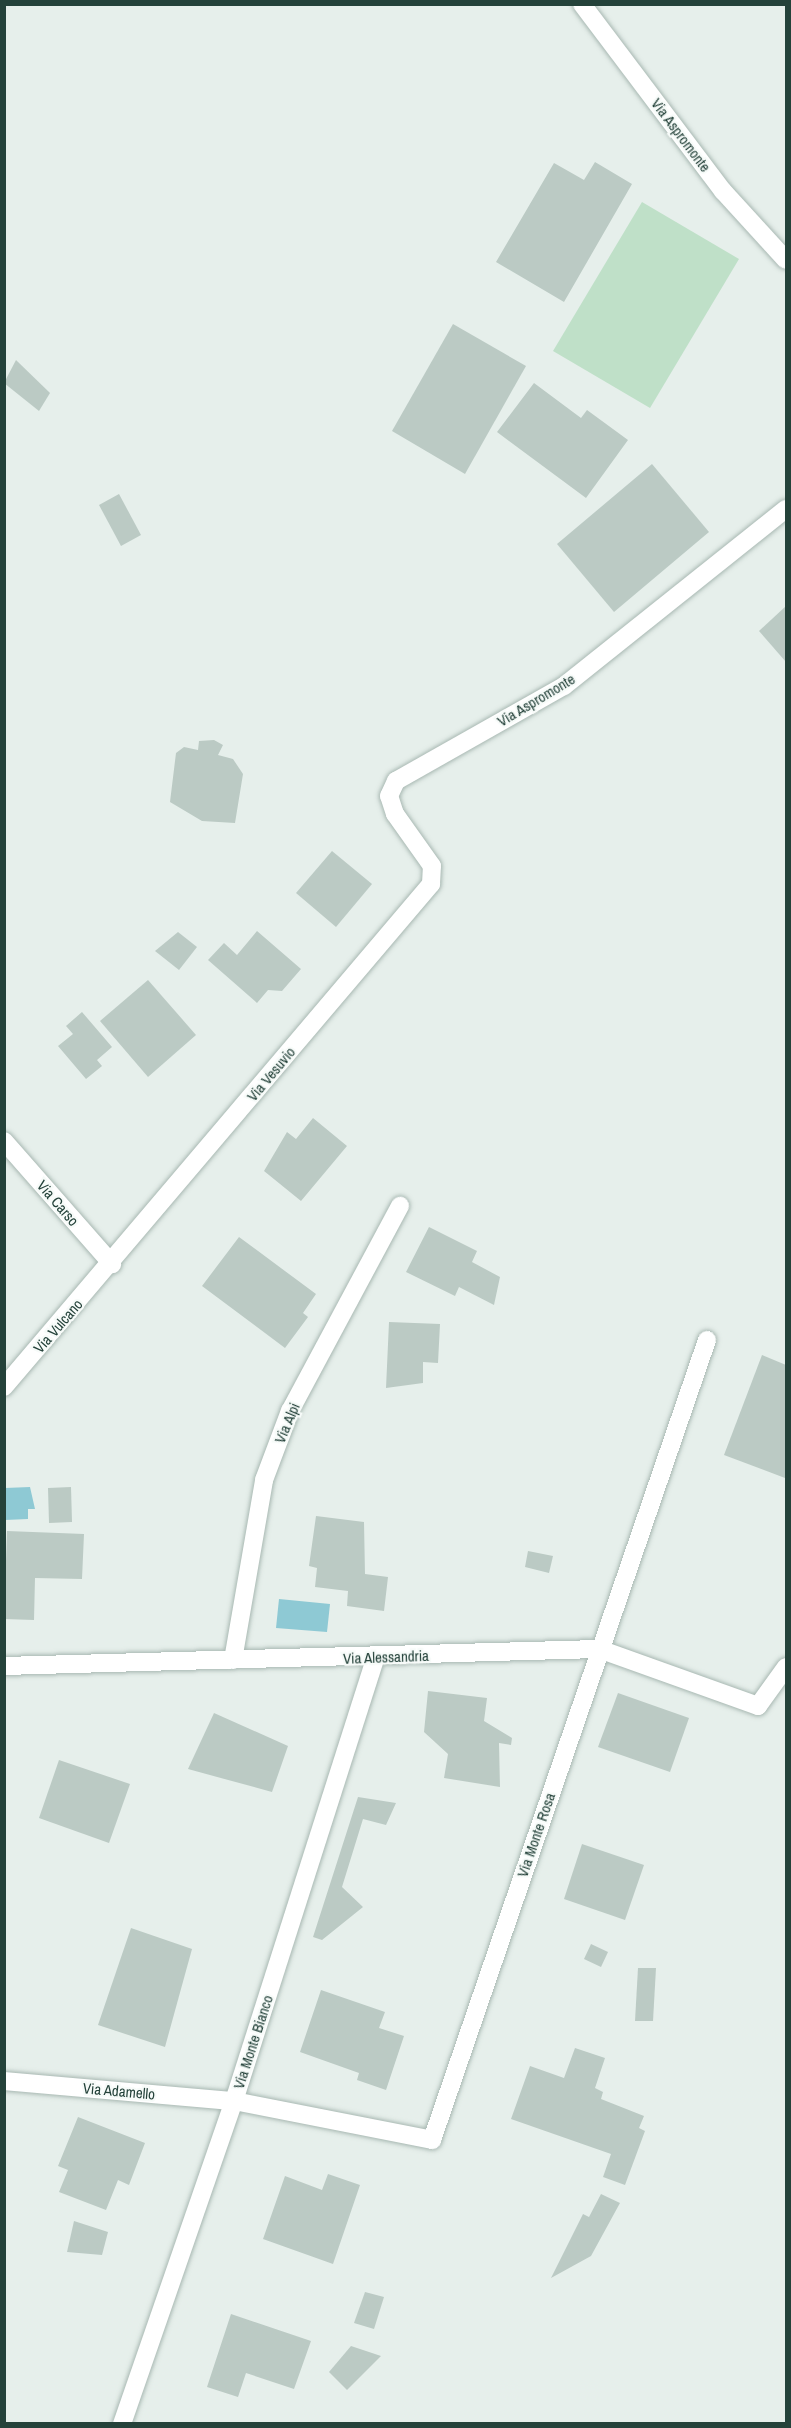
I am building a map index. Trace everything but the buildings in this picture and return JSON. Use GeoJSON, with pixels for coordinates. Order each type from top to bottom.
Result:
{"type":"FeatureCollection","features":[{"type":"Feature","properties":{"kind":"street","name":"Via Aspromonte"},"geometry":{"type":"LineString","coordinates":[[582,4],[723,191],[786,260]]}},
{"type":"Feature","properties":{"kind":"street","name":"Via Aspromonte"},"geometry":{"type":"LineString","coordinates":[[431,884],[432,866],[395,814],[389,796],[396,781],[564,686],[786,509]]}},
{"type":"Feature","properties":{"kind":"street","name":"Via Vesuvio"},"geometry":{"type":"LineString","coordinates":[[112,1264],[431,884]]}},
{"type":"Feature","properties":{"kind":"street","name":"Via Carso"},"geometry":{"type":"LineString","coordinates":[[4,1141],[112,1264]]}},
{"type":"Feature","properties":{"kind":"street","name":"Via Alpi"},"geometry":{"type":"LineString","coordinates":[[234,1660],[264,1480],[290,1411],[400,1206]]}},
{"type":"Feature","properties":{"kind":"street","name":"Via Vulcano"},"geometry":{"type":"LineString","coordinates":[[4,1387],[112,1264]]}},
{"type":"Feature","properties":{"kind":"street","name":"Via Monte Rosa"},"geometry":{"type":"LineString","coordinates":[[234,2101],[432,2140],[599,1648],[707,1340]]}},
{"type":"Feature","properties":{"kind":"street","name":"Via Alessandria"},"geometry":{"type":"LineString","coordinates":[[4,1666],[375,1658],[599,1648],[758,1706],[786,1667]]}},
{"type":"Feature","properties":{"kind":"street","name":"Via Monte Bianco"},"geometry":{"type":"LineString","coordinates":[[122,2424],[234,2101],[375,1658]]}},
{"type":"Feature","properties":{"kind":"street","name":"Via Adamello"},"geometry":{"type":"LineString","coordinates":[[4,2081],[234,2101]]}},
{"type":"Feature","properties":{"kind":"green space"},"geometry":{"type":"Polygon","coordinates":[[[642,202],[739,259],[650,408],[553,351],[642,202]]]}},
{"type":"Feature","properties":{"kind":"water"},"geometry":{"type":"Polygon","coordinates":[[[30,1487],[35,1509],[28,1509],[28,1519],[5,1520],[5,1488],[30,1487]]]}},
{"type":"Feature","properties":{"kind":"water"},"geometry":{"type":"Polygon","coordinates":[[[279,1599],[330,1604],[327,1632],[276,1628],[279,1599]]]}}]}
